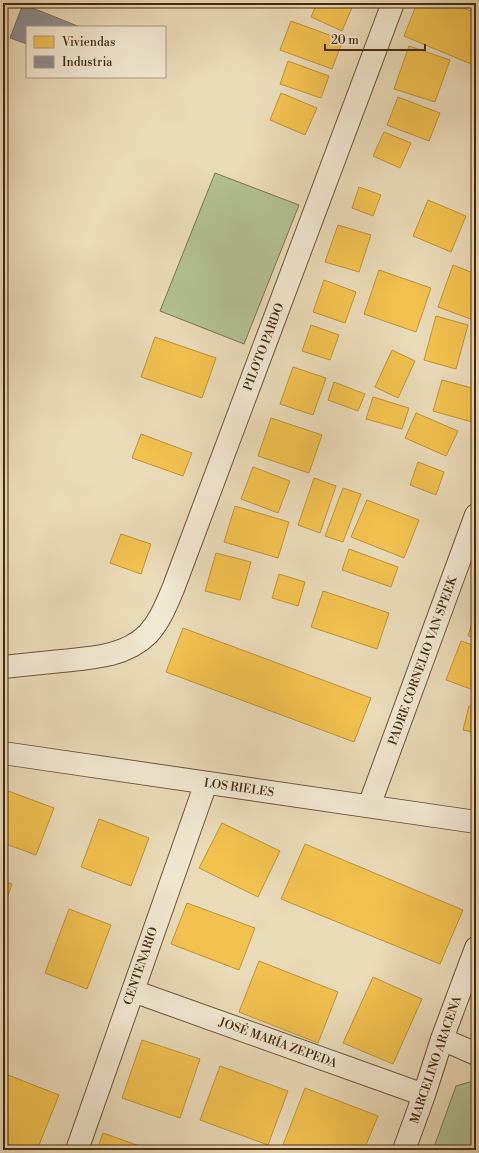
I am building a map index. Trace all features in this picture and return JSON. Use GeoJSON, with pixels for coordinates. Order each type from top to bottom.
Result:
{"type":"FeatureCollection","features":[{"type":"Feature","properties":{"kind":"street","name":"PILOTO PARDO"},"geometry":{"type":"LineString","coordinates":[[3,666],[98,657],[115,653],[132,646],[147,635],[165,610],[393,3]]}},
{"type":"Feature","properties":{"kind":"street","name":"PADRE CORNELIO VAN SPEEK"},"geometry":{"type":"LineString","coordinates":[[369,806],[476,516]]}},
{"type":"Feature","properties":{"kind":"street","name":"LOS RIELES"},"geometry":{"type":"LineString","coordinates":[[3,753],[476,822]]}},
{"type":"Feature","properties":{"kind":"street","name":"CENTENARIO"},"geometry":{"type":"LineString","coordinates":[[77,1150],[206,783]]}},
{"type":"Feature","properties":{"kind":"street","name":"MARCELINO ARACENA"},"geometry":{"type":"LineString","coordinates":[[404,1150],[442,1039],[476,948]]}},
{"type":"Feature","properties":{"kind":"street","name":"JOSÉ MARÍA ZEPEDA"},"geometry":{"type":"LineString","coordinates":[[133,991],[424,1095]]}},
{"type":"Feature","properties":{"kind":"street"},"geometry":{"type":"LineString","coordinates":[[442,1039],[476,1054]]}},
{"type":"Feature","properties":{"kind":"green space"},"geometry":{"type":"Polygon","coordinates":[[[215,173],[299,205],[244,344],[160,311],[215,173]]]}},
{"type":"Feature","properties":{"kind":"green space"},"geometry":{"type":"Polygon","coordinates":[[[473,1081],[476,1082],[476,1150],[433,1150],[456,1086],[473,1081]]]}},
{"type":"Feature","properties":{"kind":"building: Viviendas"},"geometry":{"type":"Polygon","coordinates":[[[317,3],[354,3],[342,31],[311,17],[317,3]]]}},
{"type":"Feature","properties":{"kind":"building: Viviendas"},"geometry":{"type":"Polygon","coordinates":[[[417,3],[451,3],[476,13],[476,53],[471,64],[404,36],[417,3]]]}},
{"type":"Feature","properties":{"kind":"building: Viviendas"},"geometry":{"type":"Polygon","coordinates":[[[291,21],[343,40],[332,69],[280,50],[291,21]]]}},
{"type":"Feature","properties":{"kind":"building: Viviendas"},"geometry":{"type":"Polygon","coordinates":[[[409,46],[450,60],[435,102],[394,89],[409,46]]]}},
{"type":"Feature","properties":{"kind":"building: Viviendas"},"geometry":{"type":"Polygon","coordinates":[[[288,61],[329,76],[321,98],[280,84],[288,61]]]}},
{"type":"Feature","properties":{"kind":"building: Viviendas"},"geometry":{"type":"Polygon","coordinates":[[[281,93],[317,108],[305,135],[270,120],[281,93]]]}},
{"type":"Feature","properties":{"kind":"building: Viviendas"},"geometry":{"type":"Polygon","coordinates":[[[398,97],[440,113],[429,141],[387,125],[398,97]]]}},
{"type":"Feature","properties":{"kind":"building: Viviendas"},"geometry":{"type":"Polygon","coordinates":[[[384,132],[411,143],[400,168],[373,156],[384,132]]]}},
{"type":"Feature","properties":{"kind":"building: Viviendas"},"geometry":{"type":"Polygon","coordinates":[[[359,187],[381,195],[373,216],[352,208],[359,187]]]}},
{"type":"Feature","properties":{"kind":"building: Viviendas"},"geometry":{"type":"Polygon","coordinates":[[[428,200],[466,216],[451,252],[413,236],[428,200]]]}},
{"type":"Feature","properties":{"kind":"building: Viviendas"},"geometry":{"type":"Polygon","coordinates":[[[338,225],[371,235],[359,272],[325,262],[338,225]]]}},
{"type":"Feature","properties":{"kind":"building: Viviendas"},"geometry":{"type":"Polygon","coordinates":[[[453,265],[476,274],[476,321],[438,307],[453,265]]]}},
{"type":"Feature","properties":{"kind":"building: Viviendas"},"geometry":{"type":"Polygon","coordinates":[[[379,270],[431,288],[416,332],[364,314],[379,270]]]}},
{"type":"Feature","properties":{"kind":"building: Viviendas"},"geometry":{"type":"Polygon","coordinates":[[[324,280],[356,292],[345,323],[313,312],[324,280]]]}},
{"type":"Feature","properties":{"kind":"building: Viviendas"},"geometry":{"type":"Polygon","coordinates":[[[436,316],[468,325],[456,369],[424,360],[436,316]]]}},
{"type":"Feature","properties":{"kind":"building: Viviendas"},"geometry":{"type":"Polygon","coordinates":[[[311,325],[339,335],[330,360],[302,351],[311,325]]]}},
{"type":"Feature","properties":{"kind":"building: Viviendas"},"geometry":{"type":"Polygon","coordinates":[[[155,337],[216,358],[202,398],[141,377],[155,337]]]}},
{"type":"Feature","properties":{"kind":"building: Viviendas"},"geometry":{"type":"Polygon","coordinates":[[[392,350],[415,361],[398,398],[375,387],[392,350]]]}},
{"type":"Feature","properties":{"kind":"building: Viviendas"},"geometry":{"type":"Polygon","coordinates":[[[293,367],[326,378],[313,415],[280,404],[293,367]]]}},
{"type":"Feature","properties":{"kind":"building: Viviendas"},"geometry":{"type":"Polygon","coordinates":[[[442,380],[476,389],[476,407],[472,422],[433,411],[442,380]]]}},
{"type":"Feature","properties":{"kind":"building: Viviendas"},"geometry":{"type":"Polygon","coordinates":[[[334,382],[365,394],[358,411],[328,400],[334,382]]]}},
{"type":"Feature","properties":{"kind":"building: Viviendas"},"geometry":{"type":"Polygon","coordinates":[[[373,397],[409,408],[402,429],[366,419],[373,397]]]}},
{"type":"Feature","properties":{"kind":"building: Viviendas"},"geometry":{"type":"Polygon","coordinates":[[[416,413],[458,431],[446,456],[405,438],[416,413]]]}},
{"type":"Feature","properties":{"kind":"building: Viviendas"},"geometry":{"type":"Polygon","coordinates":[[[271,418],[322,435],[309,473],[258,456],[271,418]]]}},
{"type":"Feature","properties":{"kind":"building: Viviendas"},"geometry":{"type":"Polygon","coordinates":[[[141,434],[192,453],[183,476],[132,458],[141,434]]]}},
{"type":"Feature","properties":{"kind":"building: Viviendas"},"geometry":{"type":"Polygon","coordinates":[[[418,462],[444,472],[436,495],[410,485],[418,462]]]}},
{"type":"Feature","properties":{"kind":"building: Viviendas"},"geometry":{"type":"Polygon","coordinates":[[[253,467],[290,481],[278,513],[241,499],[253,467]]]}},
{"type":"Feature","properties":{"kind":"building: Viviendas"},"geometry":{"type":"Polygon","coordinates":[[[314,478],[336,486],[320,533],[298,525],[314,478]]]}},
{"type":"Feature","properties":{"kind":"building: Viviendas"},"geometry":{"type":"Polygon","coordinates":[[[343,488],[361,494],[343,542],[325,536],[343,488]]]}},
{"type":"Feature","properties":{"kind":"building: Viviendas"},"geometry":{"type":"Polygon","coordinates":[[[367,500],[419,520],[404,558],[351,537],[367,500]]]}},
{"type":"Feature","properties":{"kind":"building: Viviendas"},"geometry":{"type":"Polygon","coordinates":[[[235,506],[289,522],[278,558],[224,542],[235,506]]]}},
{"type":"Feature","properties":{"kind":"building: Viviendas"},"geometry":{"type":"Polygon","coordinates":[[[121,534],[151,544],[141,574],[110,563],[121,534]]]}},
{"type":"Feature","properties":{"kind":"building: Viviendas"},"geometry":{"type":"Polygon","coordinates":[[[349,549],[398,567],[391,587],[342,570],[349,549]]]}},
{"type":"Feature","properties":{"kind":"building: Viviendas"},"geometry":{"type":"Polygon","coordinates":[[[216,553],[251,562],[240,600],[205,591],[216,553]]]}},
{"type":"Feature","properties":{"kind":"building: Viviendas"},"geometry":{"type":"Polygon","coordinates":[[[279,574],[305,582],[298,606],[272,598],[279,574]]]}},
{"type":"Feature","properties":{"kind":"building: Viviendas"},"geometry":{"type":"Polygon","coordinates":[[[323,591],[389,613],[377,649],[311,627],[323,591]]]}},
{"type":"Feature","properties":{"kind":"building: Viviendas"},"geometry":{"type":"Polygon","coordinates":[[[476,611],[476,638],[468,636],[476,611]]]}},
{"type":"Feature","properties":{"kind":"building: Viviendas"},"geometry":{"type":"Polygon","coordinates":[[[183,628],[371,698],[354,742],[166,672],[183,628]]]}},
{"type":"Feature","properties":{"kind":"building: Viviendas"},"geometry":{"type":"Polygon","coordinates":[[[461,641],[476,646],[476,691],[446,680],[461,641]]]}},
{"type":"Feature","properties":{"kind":"building: Viviendas"},"geometry":{"type":"Polygon","coordinates":[[[469,706],[476,707],[476,733],[463,730],[469,706]]]}},
{"type":"Feature","properties":{"kind":"building: Viviendas"},"geometry":{"type":"Polygon","coordinates":[[[3,789],[54,808],[36,855],[3,843],[3,789]]]}},
{"type":"Feature","properties":{"kind":"building: Viviendas"},"geometry":{"type":"Polygon","coordinates":[[[99,819],[149,838],[131,886],[81,867],[99,819]]]}},
{"type":"Feature","properties":{"kind":"building: Viviendas"},"geometry":{"type":"Polygon","coordinates":[[[222,823],[280,851],[258,897],[199,868],[222,823]]]}},
{"type":"Feature","properties":{"kind":"building: Viviendas"},"geometry":{"type":"Polygon","coordinates":[[[305,844],[463,910],[440,964],[281,899],[305,844]]]}},
{"type":"Feature","properties":{"kind":"building: Viviendas"},"geometry":{"type":"Polygon","coordinates":[[[3,881],[12,884],[3,911],[3,881]]]}},
{"type":"Feature","properties":{"kind":"building: Viviendas"},"geometry":{"type":"Polygon","coordinates":[[[187,903],[255,928],[239,970],[171,944],[187,903]]]}},
{"type":"Feature","properties":{"kind":"building: Viviendas"},"geometry":{"type":"Polygon","coordinates":[[[69,909],[111,925],[87,989],[45,973],[69,909]]]}},
{"type":"Feature","properties":{"kind":"building: Viviendas"},"geometry":{"type":"Polygon","coordinates":[[[259,961],[338,992],[318,1043],[239,1012],[259,961]]]}},
{"type":"Feature","properties":{"kind":"building: Viviendas"},"geometry":{"type":"Polygon","coordinates":[[[373,977],[422,999],[393,1064],[343,1043],[373,977]]]}},
{"type":"Feature","properties":{"kind":"building: Viviendas"},"geometry":{"type":"Polygon","coordinates":[[[142,1040],[200,1059],[180,1118],[122,1098],[142,1040]]]}},
{"type":"Feature","properties":{"kind":"building: Viviendas"},"geometry":{"type":"Polygon","coordinates":[[[220,1066],[288,1091],[268,1145],[200,1120],[220,1066]]]}},
{"type":"Feature","properties":{"kind":"building: Viviendas"},"geometry":{"type":"Polygon","coordinates":[[[3,1073],[59,1095],[37,1150],[3,1150],[3,1073]]]}},
{"type":"Feature","properties":{"kind":"building: Viviendas"},"geometry":{"type":"Polygon","coordinates":[[[305,1088],[378,1116],[364,1150],[281,1150],[305,1088]]]}},
{"type":"Feature","properties":{"kind":"building: Viviendas"},"geometry":{"type":"Polygon","coordinates":[[[103,1133],[151,1150],[97,1150],[103,1133]]]}},
{"type":"Feature","properties":{"kind":"building: Industria"},"geometry":{"type":"Polygon","coordinates":[[[23,4],[78,26],[26,26],[26,44],[10,38],[23,4]]]}}]}
